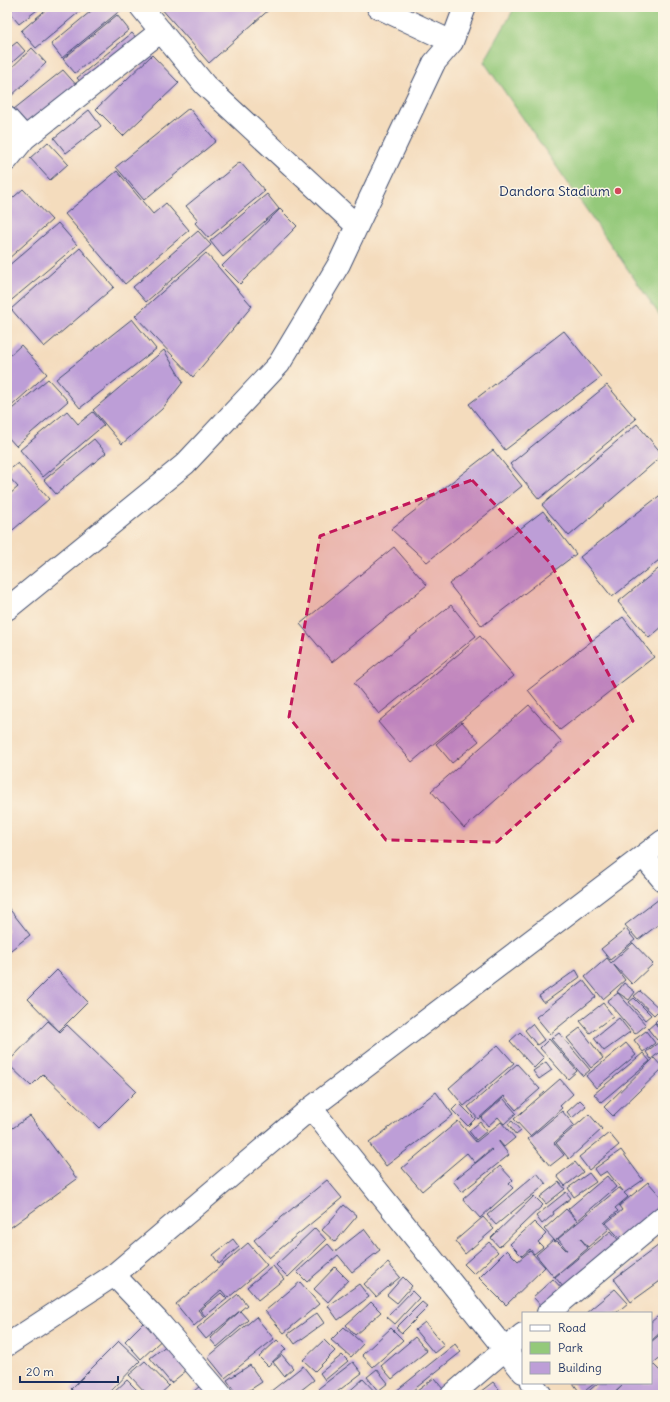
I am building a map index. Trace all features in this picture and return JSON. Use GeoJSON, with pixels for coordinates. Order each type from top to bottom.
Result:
{"type":"FeatureCollection","features":[{"type":"Feature","properties":{"kind":"street"},"geometry":{"type":"LineString","coordinates":[[141,7],[205,85],[357,226]]}},
{"type":"Feature","properties":{"kind":"street"},"geometry":{"type":"LineString","coordinates":[[378,7],[452,42]]}},
{"type":"Feature","properties":{"kind":"street"},"geometry":{"type":"LineString","coordinates":[[7,609],[185,464],[279,364],[339,264],[434,62],[452,42],[465,7]]}},
{"type":"Feature","properties":{"kind":"street"},"geometry":{"type":"LineString","coordinates":[[7,160],[25,138],[161,31]]}},
{"type":"Feature","properties":{"kind":"street"},"geometry":{"type":"LineString","coordinates":[[7,118],[25,138]]}},
{"type":"Feature","properties":{"kind":"street"},"geometry":{"type":"LineString","coordinates":[[7,1345],[114,1276],[311,1108],[644,857],[663,841]]}},
{"type":"Feature","properties":{"kind":"street"},"geometry":{"type":"LineString","coordinates":[[644,857],[663,880]]}},
{"type":"Feature","properties":{"kind":"street"},"geometry":{"type":"LineString","coordinates":[[311,1108],[522,1371]]}},
{"type":"Feature","properties":{"kind":"street"},"geometry":{"type":"LineString","coordinates":[[549,1312],[663,1217]]}},
{"type":"Feature","properties":{"kind":"street"},"geometry":{"type":"LineString","coordinates":[[114,1276],[157,1320],[221,1395]]}},
{"type":"Feature","properties":{"kind":"street"},"geometry":{"type":"LineString","coordinates":[[452,1395],[522,1335]]}},
{"type":"Feature","properties":{"kind":"street"},"geometry":{"type":"LineString","coordinates":[[533,1384],[541,1395]]}},
{"type":"Feature","properties":{"kind":"highlighted area"},"geometry":{"type":"Polygon","coordinates":[[[472,480],[551,564],[633,721],[497,842],[386,840],[289,717],[320,536],[472,480]]]}},
{"type":"Feature","properties":{"kind":"green space","name":"Dandora Stadium"},"geometry":{"type":"Polygon","coordinates":[[[515,7],[663,7],[663,320],[484,62],[515,7]]]}},
{"type":"Feature","properties":{"kind":"building"},"geometry":{"type":"Polygon","coordinates":[[[15,7],[41,7],[19,24],[9,12],[15,7]]]}},
{"type":"Feature","properties":{"kind":"building"},"geometry":{"type":"Polygon","coordinates":[[[49,7],[85,7],[36,48],[21,31],[49,7]]]}},
{"type":"Feature","properties":{"kind":"building"},"geometry":{"type":"Polygon","coordinates":[[[96,7],[121,7],[122,9],[62,58],[51,44],[96,7]]]}},
{"type":"Feature","properties":{"kind":"building"},"geometry":{"type":"Polygon","coordinates":[[[160,7],[272,7],[209,63],[160,7]]]}},
{"type":"Feature","properties":{"kind":"building"},"geometry":{"type":"Polygon","coordinates":[[[117,15],[129,30],[75,73],[63,59],[117,15]]]}},
{"type":"Feature","properties":{"kind":"building"},"geometry":{"type":"Polygon","coordinates":[[[132,33],[139,41],[84,86],[77,78],[132,33]]]}},
{"type":"Feature","properties":{"kind":"building"},"geometry":{"type":"Polygon","coordinates":[[[17,42],[25,51],[7,67],[7,50],[17,42]]]}},
{"type":"Feature","properties":{"kind":"building"},"geometry":{"type":"Polygon","coordinates":[[[32,48],[46,63],[7,100],[7,72],[32,48]]]}},
{"type":"Feature","properties":{"kind":"building"},"geometry":{"type":"Polygon","coordinates":[[[152,55],[179,83],[123,136],[96,109],[152,55]]]}},
{"type":"Feature","properties":{"kind":"building"},"geometry":{"type":"Polygon","coordinates":[[[63,70],[79,88],[23,134],[9,113],[63,70]]]}},
{"type":"Feature","properties":{"kind":"building"},"geometry":{"type":"Polygon","coordinates":[[[189,108],[216,141],[144,200],[116,167],[189,108]]]}},
{"type":"Feature","properties":{"kind":"building"},"geometry":{"type":"Polygon","coordinates":[[[89,110],[101,126],[66,153],[54,138],[89,110]]]}},
{"type":"Feature","properties":{"kind":"building"},"geometry":{"type":"Polygon","coordinates":[[[48,142],[68,164],[50,180],[30,158],[48,142]]]}},
{"type":"Feature","properties":{"kind":"building"},"geometry":{"type":"Polygon","coordinates":[[[240,162],[265,191],[208,238],[195,223],[198,220],[186,206],[240,162]]]}},
{"type":"Feature","properties":{"kind":"building"},"geometry":{"type":"Polygon","coordinates":[[[117,171],[153,214],[166,203],[189,230],[125,284],[65,214],[117,171]]]}},
{"type":"Feature","properties":{"kind":"building"},"geometry":{"type":"Polygon","coordinates":[[[23,189],[52,220],[7,260],[7,203],[23,189]]]}},
{"type":"Feature","properties":{"kind":"building"},"geometry":{"type":"Polygon","coordinates":[[[267,194],[279,209],[223,257],[210,241],[267,194]]]}},
{"type":"Feature","properties":{"kind":"building"},"geometry":{"type":"Polygon","coordinates":[[[280,209],[297,226],[240,284],[222,266],[280,209]]]}},
{"type":"Feature","properties":{"kind":"building"},"geometry":{"type":"Polygon","coordinates":[[[58,223],[77,245],[7,304],[7,267],[58,223]]]}},
{"type":"Feature","properties":{"kind":"building"},"geometry":{"type":"Polygon","coordinates":[[[198,231],[211,245],[146,302],[133,287],[198,231]]]}},
{"type":"Feature","properties":{"kind":"building"},"geometry":{"type":"Polygon","coordinates":[[[80,248],[114,287],[44,347],[11,309],[80,248]]]}},
{"type":"Feature","properties":{"kind":"building"},"geometry":{"type":"Polygon","coordinates":[[[206,253],[252,306],[193,377],[135,316],[206,253]]]}},
{"type":"Feature","properties":{"kind":"building"},"geometry":{"type":"Polygon","coordinates":[[[132,319],[156,349],[80,408],[56,379],[132,319]]]}},
{"type":"Feature","properties":{"kind":"building"},"geometry":{"type":"Polygon","coordinates":[[[564,331],[601,377],[505,450],[469,404],[564,331]]]}},
{"type":"Feature","properties":{"kind":"building"},"geometry":{"type":"Polygon","coordinates":[[[21,345],[47,374],[7,410],[7,358],[21,345]]]}},
{"type":"Feature","properties":{"kind":"building"},"geometry":{"type":"Polygon","coordinates":[[[164,350],[183,382],[162,409],[122,444],[93,410],[164,350]]]}},
{"type":"Feature","properties":{"kind":"building"},"geometry":{"type":"Polygon","coordinates":[[[48,379],[68,401],[16,446],[7,436],[7,413],[48,379]]]}},
{"type":"Feature","properties":{"kind":"building"},"geometry":{"type":"Polygon","coordinates":[[[607,385],[636,419],[539,499],[510,464],[607,385]]]}},
{"type":"Feature","properties":{"kind":"building"},"geometry":{"type":"Polygon","coordinates":[[[67,411],[78,424],[93,412],[104,425],[43,477],[20,450],[67,411]]]}},
{"type":"Feature","properties":{"kind":"building"},"geometry":{"type":"Polygon","coordinates":[[[637,424],[663,455],[569,536],[542,505],[637,424]]]}},
{"type":"Feature","properties":{"kind":"building"},"geometry":{"type":"Polygon","coordinates":[[[94,439],[106,453],[56,494],[44,480],[94,439]]]}},
{"type":"Feature","properties":{"kind":"building"},"geometry":{"type":"Polygon","coordinates":[[[493,450],[522,486],[427,562],[391,529],[493,450]]]}},
{"type":"Feature","properties":{"kind":"building"},"geometry":{"type":"Polygon","coordinates":[[[18,463],[49,499],[7,535],[7,491],[10,494],[18,487],[7,475],[7,472],[18,463]]]}},
{"type":"Feature","properties":{"kind":"building"},"geometry":{"type":"Polygon","coordinates":[[[663,493],[663,557],[612,597],[580,557],[663,493]]]}},
{"type":"Feature","properties":{"kind":"building"},"geometry":{"type":"Polygon","coordinates":[[[543,511],[576,554],[482,626],[449,584],[543,511]]]}},
{"type":"Feature","properties":{"kind":"building"},"geometry":{"type":"Polygon","coordinates":[[[394,547],[427,585],[332,662],[300,624],[394,547]]]}},
{"type":"Feature","properties":{"kind":"building"},"geometry":{"type":"Polygon","coordinates":[[[663,565],[663,626],[649,638],[618,602],[663,565]]]}},
{"type":"Feature","properties":{"kind":"building"},"geometry":{"type":"Polygon","coordinates":[[[451,605],[476,636],[379,714],[354,683],[451,605]]]}},
{"type":"Feature","properties":{"kind":"building"},"geometry":{"type":"Polygon","coordinates":[[[623,617],[654,657],[560,730],[528,690],[623,617]]]}},
{"type":"Feature","properties":{"kind":"building"},"geometry":{"type":"Polygon","coordinates":[[[480,636],[514,676],[412,762],[378,722],[480,636]]]}},
{"type":"Feature","properties":{"kind":"building"},"geometry":{"type":"Polygon","coordinates":[[[529,705],[562,742],[464,828],[431,791],[529,705]]]}},
{"type":"Feature","properties":{"kind":"building"},"geometry":{"type":"Polygon","coordinates":[[[462,722],[479,741],[452,763],[436,744],[462,722]]]}},
{"type":"Feature","properties":{"kind":"building"},"geometry":{"type":"Polygon","coordinates":[[[659,899],[663,903],[663,921],[638,940],[625,925],[659,899]]]}},
{"type":"Feature","properties":{"kind":"building"},"geometry":{"type":"Polygon","coordinates":[[[7,906],[30,935],[7,953],[7,906]]]}},
{"type":"Feature","properties":{"kind":"building"},"geometry":{"type":"Polygon","coordinates":[[[626,929],[635,940],[610,960],[601,949],[626,929]]]}},
{"type":"Feature","properties":{"kind":"building"},"geometry":{"type":"Polygon","coordinates":[[[633,943],[653,964],[632,984],[613,964],[625,980],[603,999],[585,977],[607,958],[611,963],[633,943]]]}},
{"type":"Feature","properties":{"kind":"building"},"geometry":{"type":"Polygon","coordinates":[[[57,970],[88,1002],[59,1031],[28,999],[57,970]]]}},
{"type":"Feature","properties":{"kind":"building"},"geometry":{"type":"Polygon","coordinates":[[[576,970],[580,977],[544,1003],[539,996],[576,970]]]}},
{"type":"Feature","properties":{"kind":"building"},"geometry":{"type":"Polygon","coordinates":[[[583,980],[596,997],[550,1034],[536,1017],[583,980]]]}},
{"type":"Feature","properties":{"kind":"building"},"geometry":{"type":"Polygon","coordinates":[[[624,983],[635,992],[629,1000],[617,992],[624,983]]]}},
{"type":"Feature","properties":{"kind":"building"},"geometry":{"type":"Polygon","coordinates":[[[640,991],[660,1009],[654,1015],[634,996],[640,991]]]}},
{"type":"Feature","properties":{"kind":"building"},"geometry":{"type":"Polygon","coordinates":[[[618,993],[646,1025],[635,1034],[607,1001],[618,993]]]}},
{"type":"Feature","properties":{"kind":"building"},"geometry":{"type":"Polygon","coordinates":[[[634,998],[651,1015],[645,1020],[629,1002],[634,998]]]}},
{"type":"Feature","properties":{"kind":"building"},"geometry":{"type":"Polygon","coordinates":[[[603,1003],[613,1016],[590,1033],[580,1021],[603,1003]]]}},
{"type":"Feature","properties":{"kind":"building"},"geometry":{"type":"Polygon","coordinates":[[[663,1014],[663,1030],[655,1022],[663,1014]]]}},
{"type":"Feature","properties":{"kind":"building"},"geometry":{"type":"Polygon","coordinates":[[[619,1018],[630,1032],[604,1051],[594,1038],[619,1018]]]}},
{"type":"Feature","properties":{"kind":"building"},"geometry":{"type":"Polygon","coordinates":[[[48,1021],[60,1032],[67,1025],[136,1091],[99,1128],[43,1074],[31,1086],[7,1063],[48,1021]]]}},
{"type":"Feature","properties":{"kind":"building"},"geometry":{"type":"Polygon","coordinates":[[[655,1023],[663,1034],[663,1036],[657,1040],[648,1029],[655,1023]]]}},
{"type":"Feature","properties":{"kind":"building"},"geometry":{"type":"Polygon","coordinates":[[[532,1024],[544,1040],[537,1045],[525,1030],[532,1024]]]}},
{"type":"Feature","properties":{"kind":"building"},"geometry":{"type":"Polygon","coordinates":[[[580,1028],[603,1058],[591,1068],[567,1038],[580,1028]]]}},
{"type":"Feature","properties":{"kind":"building"},"geometry":{"type":"Polygon","coordinates":[[[646,1031],[655,1043],[643,1052],[634,1040],[646,1031]]]}},
{"type":"Feature","properties":{"kind":"building"},"geometry":{"type":"Polygon","coordinates":[[[520,1032],[544,1058],[534,1068],[510,1041],[520,1032]]]}},
{"type":"Feature","properties":{"kind":"building"},"geometry":{"type":"Polygon","coordinates":[[[559,1033],[590,1070],[583,1076],[551,1039],[559,1033]]]}},
{"type":"Feature","properties":{"kind":"building"},"geometry":{"type":"Polygon","coordinates":[[[549,1039],[577,1071],[568,1079],[540,1048],[549,1039]]]}},
{"type":"Feature","properties":{"kind":"building"},"geometry":{"type":"Polygon","coordinates":[[[663,1039],[663,1050],[651,1059],[646,1052],[663,1039]]]}},
{"type":"Feature","properties":{"kind":"building"},"geometry":{"type":"Polygon","coordinates":[[[626,1043],[636,1055],[596,1088],[586,1076],[626,1043]]]}},
{"type":"Feature","properties":{"kind":"building"},"geometry":{"type":"Polygon","coordinates":[[[498,1045],[514,1063],[464,1106],[449,1088],[498,1045]]]}},
{"type":"Feature","properties":{"kind":"building"},"geometry":{"type":"Polygon","coordinates":[[[643,1053],[650,1061],[601,1102],[594,1094],[643,1053]]]}},
{"type":"Feature","properties":{"kind":"building"},"geometry":{"type":"Polygon","coordinates":[[[654,1058],[663,1068],[613,1116],[604,1107],[654,1058]]]}},
{"type":"Feature","properties":{"kind":"building"},"geometry":{"type":"Polygon","coordinates":[[[546,1062],[552,1070],[539,1079],[533,1071],[546,1062]]]}},
{"type":"Feature","properties":{"kind":"building"},"geometry":{"type":"Polygon","coordinates":[[[517,1064],[540,1089],[516,1110],[504,1096],[478,1119],[468,1107],[517,1064]]]}},
{"type":"Feature","properties":{"kind":"building"},"geometry":{"type":"Polygon","coordinates":[[[560,1079],[573,1094],[560,1106],[562,1108],[530,1136],[514,1119],[560,1079]]]}},
{"type":"Feature","properties":{"kind":"building"},"geometry":{"type":"Polygon","coordinates":[[[436,1092],[453,1115],[386,1166],[369,1143],[436,1092]]]}},
{"type":"Feature","properties":{"kind":"building"},"geometry":{"type":"Polygon","coordinates":[[[503,1098],[516,1113],[504,1124],[498,1117],[488,1126],[481,1118],[503,1098]]]}},
{"type":"Feature","properties":{"kind":"building"},"geometry":{"type":"Polygon","coordinates":[[[580,1100],[586,1106],[572,1118],[567,1112],[580,1100]]]}},
{"type":"Feature","properties":{"kind":"building"},"geometry":{"type":"Polygon","coordinates":[[[459,1103],[475,1119],[468,1126],[452,1110],[459,1103]]]}},
{"type":"Feature","properties":{"kind":"building"},"geometry":{"type":"Polygon","coordinates":[[[562,1111],[574,1125],[554,1143],[564,1155],[550,1166],[528,1139],[562,1111]]]}},
{"type":"Feature","properties":{"kind":"building"},"geometry":{"type":"Polygon","coordinates":[[[589,1114],[602,1129],[569,1159],[556,1143],[589,1114]]]}},
{"type":"Feature","properties":{"kind":"building"},"geometry":{"type":"Polygon","coordinates":[[[30,1116],[77,1179],[7,1230],[7,1132],[30,1116]]]}},
{"type":"Feature","properties":{"kind":"building"},"geometry":{"type":"Polygon","coordinates":[[[458,1121],[476,1142],[501,1122],[515,1138],[504,1147],[499,1141],[509,1155],[462,1192],[453,1181],[492,1150],[491,1149],[475,1163],[467,1153],[422,1191],[402,1168],[458,1121]]]}},
{"type":"Feature","properties":{"kind":"building"},"geometry":{"type":"Polygon","coordinates":[[[512,1121],[521,1131],[516,1135],[508,1124],[512,1121]]]}},
{"type":"Feature","properties":{"kind":"building"},"geometry":{"type":"Polygon","coordinates":[[[480,1122],[487,1131],[476,1140],[469,1131],[480,1122]]]}},
{"type":"Feature","properties":{"kind":"building"},"geometry":{"type":"Polygon","coordinates":[[[609,1133],[619,1145],[589,1170],[579,1157],[609,1133]]]}},
{"type":"Feature","properties":{"kind":"building"},"geometry":{"type":"Polygon","coordinates":[[[621,1150],[643,1180],[624,1193],[628,1197],[615,1208],[618,1211],[604,1223],[609,1229],[588,1247],[580,1238],[588,1248],[554,1277],[536,1255],[553,1240],[555,1242],[557,1241],[567,1250],[558,1239],[619,1188],[623,1191],[607,1171],[599,1176],[594,1169],[621,1150]]]}},
{"type":"Feature","properties":{"kind":"building"},"geometry":{"type":"Polygon","coordinates":[[[575,1162],[583,1172],[565,1186],[557,1176],[575,1162]]]}},
{"type":"Feature","properties":{"kind":"building"},"geometry":{"type":"Polygon","coordinates":[[[500,1166],[513,1180],[509,1184],[513,1188],[480,1218],[463,1199],[500,1166]]]}},
{"type":"Feature","properties":{"kind":"building"},"geometry":{"type":"Polygon","coordinates":[[[537,1173],[546,1184],[496,1225],[487,1215],[537,1173]]]}},
{"type":"Feature","properties":{"kind":"building"},"geometry":{"type":"Polygon","coordinates":[[[589,1173],[596,1182],[574,1197],[568,1188],[589,1173]]]}},
{"type":"Feature","properties":{"kind":"building"},"geometry":{"type":"Polygon","coordinates":[[[607,1176],[616,1187],[577,1221],[568,1209],[607,1176]]]}},
{"type":"Feature","properties":{"kind":"building"},"geometry":{"type":"Polygon","coordinates":[[[327,1180],[342,1198],[269,1258],[254,1240],[327,1180]]]}},
{"type":"Feature","properties":{"kind":"building"},"geometry":{"type":"Polygon","coordinates":[[[559,1182],[565,1189],[546,1204],[540,1197],[559,1182]]]}},
{"type":"Feature","properties":{"kind":"building"},"geometry":{"type":"Polygon","coordinates":[[[648,1182],[663,1199],[663,1210],[624,1243],[606,1223],[622,1210],[619,1206],[648,1182]]]}},
{"type":"Feature","properties":{"kind":"building"},"geometry":{"type":"Polygon","coordinates":[[[566,1192],[571,1198],[553,1212],[554,1214],[542,1224],[536,1216],[566,1192]]]}},
{"type":"Feature","properties":{"kind":"building"},"geometry":{"type":"Polygon","coordinates":[[[534,1196],[543,1205],[499,1247],[491,1238],[534,1196]]]}},
{"type":"Feature","properties":{"kind":"building"},"geometry":{"type":"Polygon","coordinates":[[[344,1205],[357,1216],[335,1242],[322,1230],[344,1205]]]}},
{"type":"Feature","properties":{"kind":"building"},"geometry":{"type":"Polygon","coordinates":[[[566,1209],[577,1221],[555,1241],[544,1229],[566,1209]]]}},
{"type":"Feature","properties":{"kind":"building"},"geometry":{"type":"Polygon","coordinates":[[[483,1217],[494,1229],[465,1254],[455,1241],[483,1217]]]}},
{"type":"Feature","properties":{"kind":"building"},"geometry":{"type":"Polygon","coordinates":[[[534,1222],[546,1234],[538,1242],[543,1247],[534,1254],[530,1249],[522,1256],[510,1244],[534,1222]]]}},
{"type":"Feature","properties":{"kind":"building"},"geometry":{"type":"Polygon","coordinates":[[[315,1228],[326,1240],[288,1277],[276,1265],[315,1228]]]}},
{"type":"Feature","properties":{"kind":"building"},"geometry":{"type":"Polygon","coordinates":[[[364,1229],[380,1250],[352,1272],[338,1255],[307,1282],[297,1272],[328,1244],[335,1252],[364,1229]]]}},
{"type":"Feature","properties":{"kind":"building"},"geometry":{"type":"Polygon","coordinates":[[[611,1231],[624,1247],[568,1293],[555,1277],[611,1231]]]}},
{"type":"Feature","properties":{"kind":"building"},"geometry":{"type":"Polygon","coordinates":[[[233,1239],[239,1247],[219,1264],[213,1255],[233,1239]]]}},
{"type":"Feature","properties":{"kind":"building"},"geometry":{"type":"Polygon","coordinates":[[[489,1242],[498,1252],[474,1274],[464,1264],[489,1242]]]}},
{"type":"Feature","properties":{"kind":"building"},"geometry":{"type":"Polygon","coordinates":[[[663,1242],[663,1279],[631,1302],[614,1279],[663,1242]]]}},
{"type":"Feature","properties":{"kind":"building"},"geometry":{"type":"Polygon","coordinates":[[[248,1243],[267,1265],[228,1298],[221,1290],[198,1310],[204,1317],[194,1326],[176,1304],[248,1243]]]}},
{"type":"Feature","properties":{"kind":"building"},"geometry":{"type":"Polygon","coordinates":[[[507,1250],[518,1261],[530,1251],[545,1267],[506,1305],[479,1278],[507,1250]]]}},
{"type":"Feature","properties":{"kind":"building"},"geometry":{"type":"Polygon","coordinates":[[[388,1263],[400,1277],[376,1297],[364,1284],[388,1263]]]}},
{"type":"Feature","properties":{"kind":"building"},"geometry":{"type":"Polygon","coordinates":[[[273,1266],[284,1279],[258,1300],[247,1287],[273,1266]]]}},
{"type":"Feature","properties":{"kind":"building"},"geometry":{"type":"Polygon","coordinates":[[[335,1267],[348,1280],[328,1302],[314,1289],[335,1267]]]}},
{"type":"Feature","properties":{"kind":"building"},"geometry":{"type":"Polygon","coordinates":[[[403,1277],[412,1286],[397,1303],[387,1295],[403,1277]]]}},
{"type":"Feature","properties":{"kind":"building"},"geometry":{"type":"Polygon","coordinates":[[[553,1279],[566,1293],[546,1311],[533,1297],[553,1279]]]}},
{"type":"Feature","properties":{"kind":"building"},"geometry":{"type":"Polygon","coordinates":[[[300,1282],[319,1304],[284,1333],[265,1311],[300,1282]]]}},
{"type":"Feature","properties":{"kind":"building"},"geometry":{"type":"Polygon","coordinates":[[[359,1284],[369,1297],[338,1320],[328,1306],[359,1284]]]}},
{"type":"Feature","properties":{"kind":"building"},"geometry":{"type":"Polygon","coordinates":[[[615,1289],[628,1303],[617,1312],[587,1312],[615,1289]]]}},
{"type":"Feature","properties":{"kind":"building"},"geometry":{"type":"Polygon","coordinates":[[[412,1291],[419,1298],[395,1324],[387,1317],[412,1291]]]}},
{"type":"Feature","properties":{"kind":"building"},"geometry":{"type":"Polygon","coordinates":[[[221,1293],[227,1299],[205,1316],[200,1310],[221,1293]]]}},
{"type":"Feature","properties":{"kind":"building"},"geometry":{"type":"Polygon","coordinates":[[[238,1294],[247,1305],[206,1339],[197,1328],[238,1294]]]}},
{"type":"Feature","properties":{"kind":"building"},"geometry":{"type":"Polygon","coordinates":[[[371,1302],[381,1312],[355,1335],[346,1325],[371,1302]]]}},
{"type":"Feature","properties":{"kind":"building"},"geometry":{"type":"Polygon","coordinates":[[[422,1302],[428,1307],[402,1333],[396,1328],[422,1302]]]}},
{"type":"Feature","properties":{"kind":"building"},"geometry":{"type":"Polygon","coordinates":[[[240,1311],[248,1320],[217,1347],[210,1339],[240,1311]]]}},
{"type":"Feature","properties":{"kind":"building"},"geometry":{"type":"Polygon","coordinates":[[[663,1312],[663,1330],[652,1340],[652,1321],[663,1312]]]}},
{"type":"Feature","properties":{"kind":"building"},"geometry":{"type":"Polygon","coordinates":[[[317,1313],[324,1323],[295,1344],[288,1334],[317,1313]]]}},
{"type":"Feature","properties":{"kind":"building"},"geometry":{"type":"Polygon","coordinates":[[[149,1317],[167,1335],[141,1359],[125,1341],[149,1317]]]}},
{"type":"Feature","properties":{"kind":"building"},"geometry":{"type":"Polygon","coordinates":[[[256,1317],[274,1339],[225,1378],[208,1357],[256,1317]]]}},
{"type":"Feature","properties":{"kind":"building"},"geometry":{"type":"Polygon","coordinates":[[[425,1322],[444,1345],[434,1353],[415,1330],[425,1322]]]}},
{"type":"Feature","properties":{"kind":"building"},"geometry":{"type":"Polygon","coordinates":[[[344,1327],[363,1344],[351,1357],[331,1340],[344,1327]]]}},
{"type":"Feature","properties":{"kind":"building"},"geometry":{"type":"Polygon","coordinates":[[[391,1328],[403,1340],[373,1367],[362,1355],[391,1328]]]}},
{"type":"Feature","properties":{"kind":"building"},"geometry":{"type":"Polygon","coordinates":[[[663,1332],[663,1355],[652,1364],[652,1341],[663,1332]]]}},
{"type":"Feature","properties":{"kind":"building"},"geometry":{"type":"Polygon","coordinates":[[[415,1337],[427,1351],[392,1379],[381,1366],[415,1337]]]}},
{"type":"Feature","properties":{"kind":"building"},"geometry":{"type":"Polygon","coordinates":[[[277,1340],[286,1349],[268,1366],[259,1357],[277,1340]]]}},
{"type":"Feature","properties":{"kind":"building"},"geometry":{"type":"Polygon","coordinates":[[[324,1340],[335,1351],[315,1371],[303,1360],[324,1340]]]}},
{"type":"Feature","properties":{"kind":"building"},"geometry":{"type":"Polygon","coordinates":[[[119,1341],[140,1361],[110,1392],[112,1395],[77,1395],[71,1389],[119,1341]]]}},
{"type":"Feature","properties":{"kind":"building"},"geometry":{"type":"Polygon","coordinates":[[[455,1344],[461,1352],[407,1395],[391,1395],[455,1344]]]}},
{"type":"Feature","properties":{"kind":"building"},"geometry":{"type":"Polygon","coordinates":[[[167,1345],[187,1370],[171,1383],[150,1358],[167,1345]]]}},
{"type":"Feature","properties":{"kind":"building"},"geometry":{"type":"Polygon","coordinates":[[[282,1355],[293,1368],[284,1376],[273,1362],[282,1355]]]}},
{"type":"Feature","properties":{"kind":"building"},"geometry":{"type":"Polygon","coordinates":[[[342,1355],[348,1361],[325,1380],[320,1373],[342,1355]]]}},
{"type":"Feature","properties":{"kind":"building"},"geometry":{"type":"Polygon","coordinates":[[[145,1361],[169,1386],[159,1395],[148,1395],[129,1375],[145,1361]]]}},
{"type":"Feature","properties":{"kind":"building"},"geometry":{"type":"Polygon","coordinates":[[[353,1362],[362,1373],[333,1395],[325,1395],[319,1388],[353,1362]]]}},
{"type":"Feature","properties":{"kind":"building"},"geometry":{"type":"Polygon","coordinates":[[[250,1365],[262,1382],[242,1395],[237,1395],[227,1380],[250,1365]]]}},
{"type":"Feature","properties":{"kind":"building"},"geometry":{"type":"Polygon","coordinates":[[[654,1365],[663,1373],[663,1395],[613,1395],[622,1386],[612,1395],[584,1395],[597,1384],[652,1384],[652,1366],[654,1365]]]}},
{"type":"Feature","properties":{"kind":"building"},"geometry":{"type":"Polygon","coordinates":[[[303,1366],[314,1380],[300,1391],[303,1395],[266,1395],[303,1366]]]}},
{"type":"Feature","properties":{"kind":"building"},"geometry":{"type":"Polygon","coordinates":[[[377,1369],[388,1383],[378,1391],[367,1377],[377,1369]]]}},
{"type":"Feature","properties":{"kind":"building"},"geometry":{"type":"Polygon","coordinates":[[[434,1378],[447,1394],[412,1395],[434,1378]]]}},
{"type":"Feature","properties":{"kind":"building"},"geometry":{"type":"Polygon","coordinates":[[[363,1379],[378,1395],[345,1395],[363,1379]]]}},
{"type":"Feature","properties":{"kind":"building"},"geometry":{"type":"Polygon","coordinates":[[[127,1380],[142,1395],[116,1395],[113,1393],[127,1380]]]}},
{"type":"Feature","properties":{"kind":"building"},"geometry":{"type":"Polygon","coordinates":[[[205,1382],[216,1395],[189,1395],[205,1382]]]}},
{"type":"Feature","properties":{"kind":"building"},"geometry":{"type":"Polygon","coordinates":[[[493,1382],[504,1395],[476,1395],[493,1382]]]}},
{"type":"Feature","properties":{"kind":"building"},"geometry":{"type":"Polygon","coordinates":[[[574,1384],[594,1384],[581,1394],[574,1384]]]}},
{"type":"Feature","properties":{"kind":"place","name":"Dandora Stadium"},"geometry":{"type":"Point","coordinates":[618,191]}}]}
